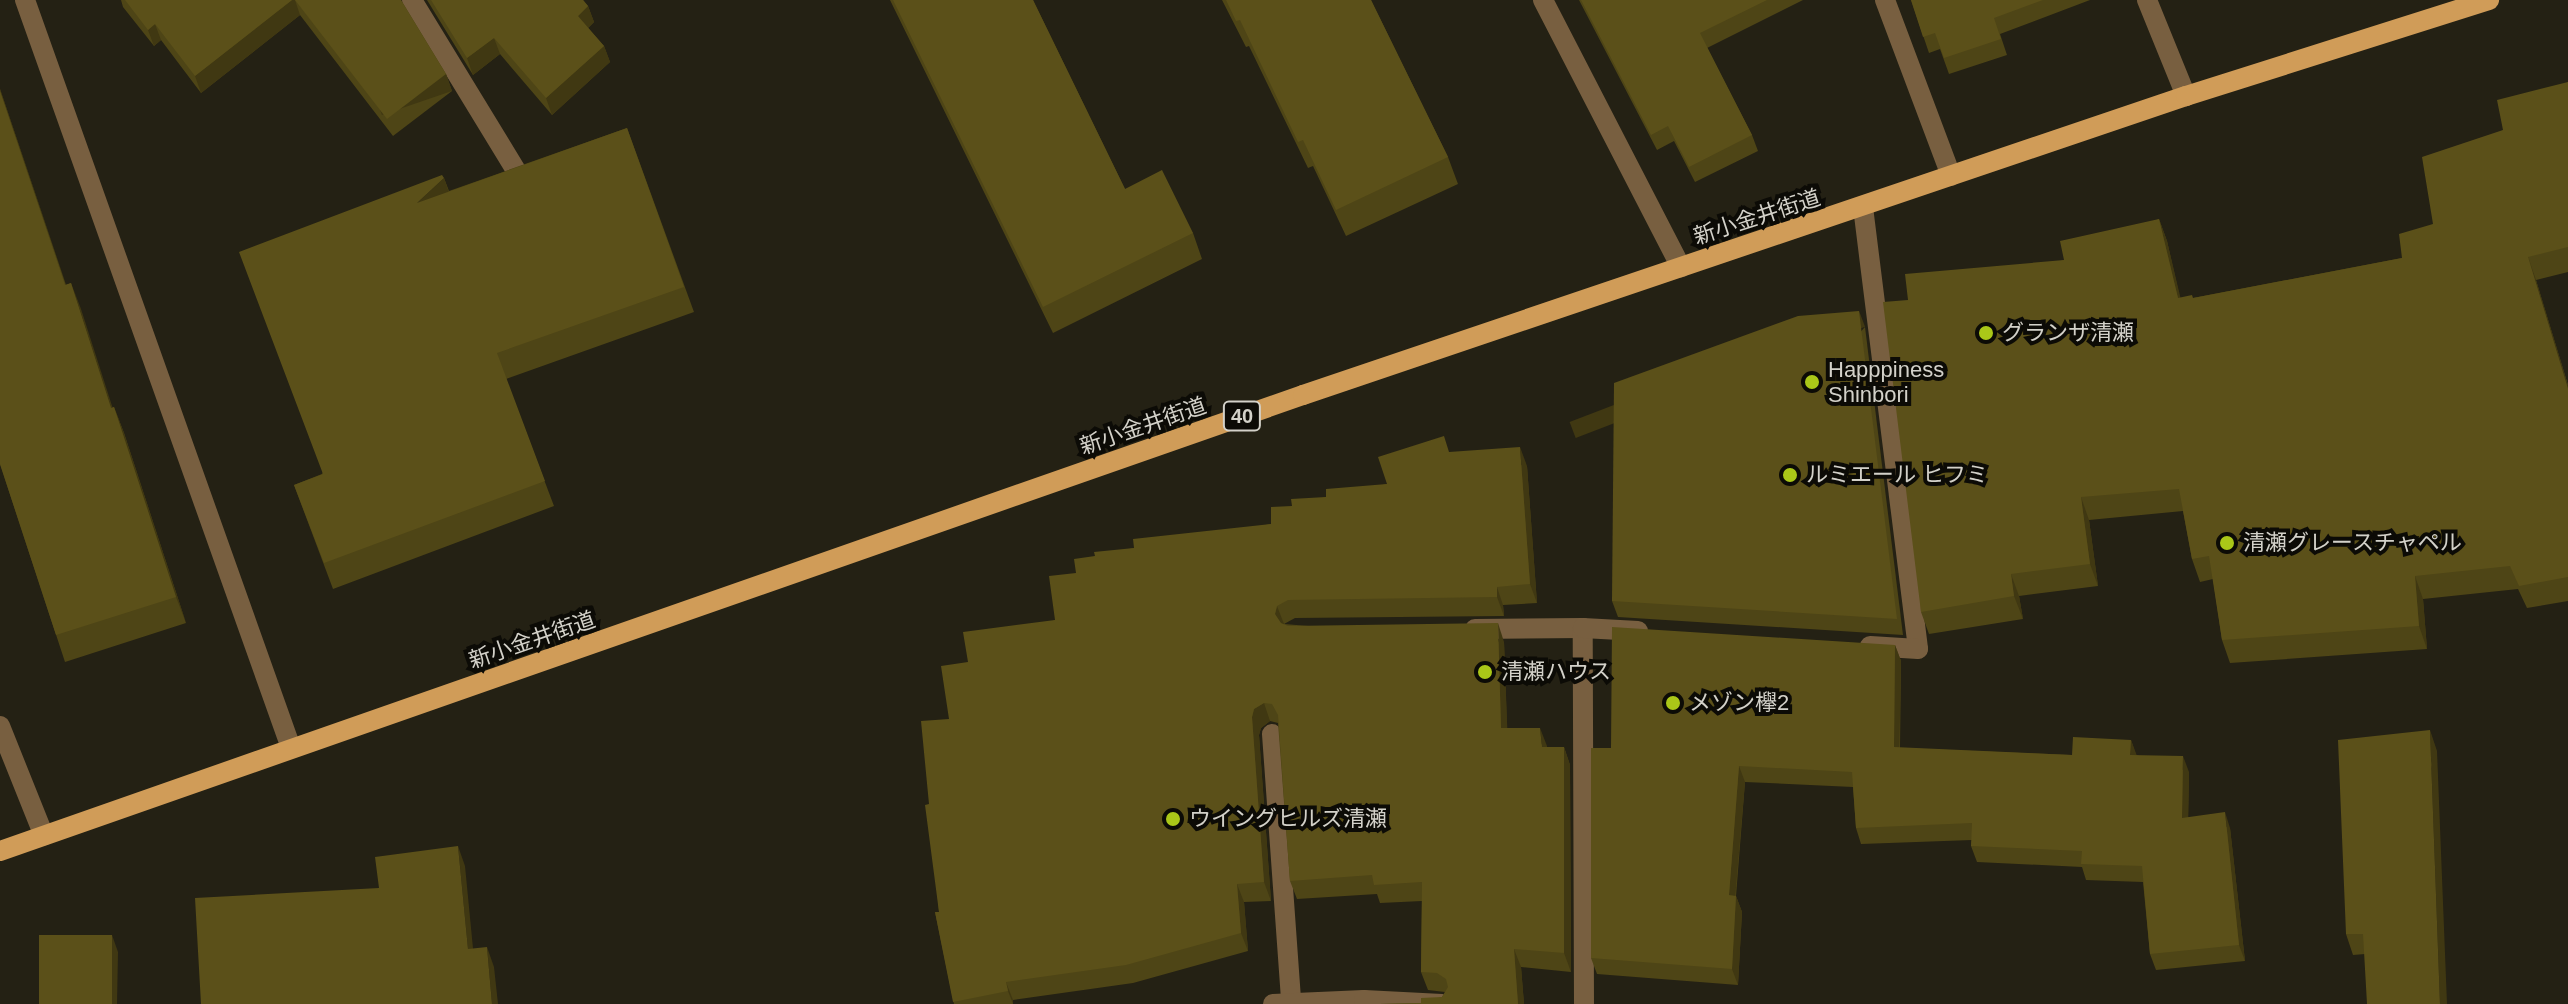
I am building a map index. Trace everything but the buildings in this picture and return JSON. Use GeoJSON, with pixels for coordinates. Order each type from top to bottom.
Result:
{"type":"FeatureCollection","features":[{"type":"Feature","properties":{"kind":"main road","name":"新小金井街道"},"geometry":{"type":"LineString","coordinates":[[0,851],[1303,395],[2451,6],[2489,0]]}},
{"type":"Feature","properties":{"kind":"street"},"geometry":{"type":"LineString","coordinates":[[25,0],[291,748]]}},
{"type":"Feature","properties":{"kind":"street"},"geometry":{"type":"LineString","coordinates":[[412,0],[517,172]]}},
{"type":"Feature","properties":{"kind":"street"},"geometry":{"type":"LineString","coordinates":[[1543,0],[1681,267]]}},
{"type":"Feature","properties":{"kind":"street"},"geometry":{"type":"LineString","coordinates":[[1885,0],[1951,176]]}},
{"type":"Feature","properties":{"kind":"street"},"geometry":{"type":"LineString","coordinates":[[2147,0],[2186,96]]}},
{"type":"Feature","properties":{"kind":"street"},"geometry":{"type":"LineString","coordinates":[[1842,644],[1918,649],[1863,207]]}},
{"type":"Feature","properties":{"kind":"street"},"geometry":{"type":"LineString","coordinates":[[1583,628],[1584,1004]]}},
{"type":"Feature","properties":{"kind":"street"},"geometry":{"type":"LineString","coordinates":[[1455,629],[1583,628],[1659,633]]}},
{"type":"Feature","properties":{"kind":"street"},"geometry":{"type":"LineString","coordinates":[[0,726],[44,836]]}},
{"type":"Feature","properties":{"kind":"street"},"geometry":{"type":"LineString","coordinates":[[1272,734],[1282,1003],[1442,1004]]}},
{"type":"Feature","properties":{"kind":"place","name":"グランザ清瀬"},"geometry":{"type":"Point","coordinates":[1986,333]}},
{"type":"Feature","properties":{"kind":"place","name":"Happpiness Shinbori"},"geometry":{"type":"Point","coordinates":[1812,382]}},
{"type":"Feature","properties":{"kind":"place","name":"ルミエール ヒフミ"},"geometry":{"type":"Point","coordinates":[1790,475]}},
{"type":"Feature","properties":{"kind":"place","name":"清瀬グレースチャペル"},"geometry":{"type":"Point","coordinates":[2227,543]}},
{"type":"Feature","properties":{"kind":"place","name":"清瀬ハウス"},"geometry":{"type":"Point","coordinates":[1485,672]}},
{"type":"Feature","properties":{"kind":"place","name":"メゾン欅2"},"geometry":{"type":"Point","coordinates":[1673,703]}},
{"type":"Feature","properties":{"kind":"place","name":"ウイングヒルズ清瀬"},"geometry":{"type":"Point","coordinates":[1173,819]}}]}
